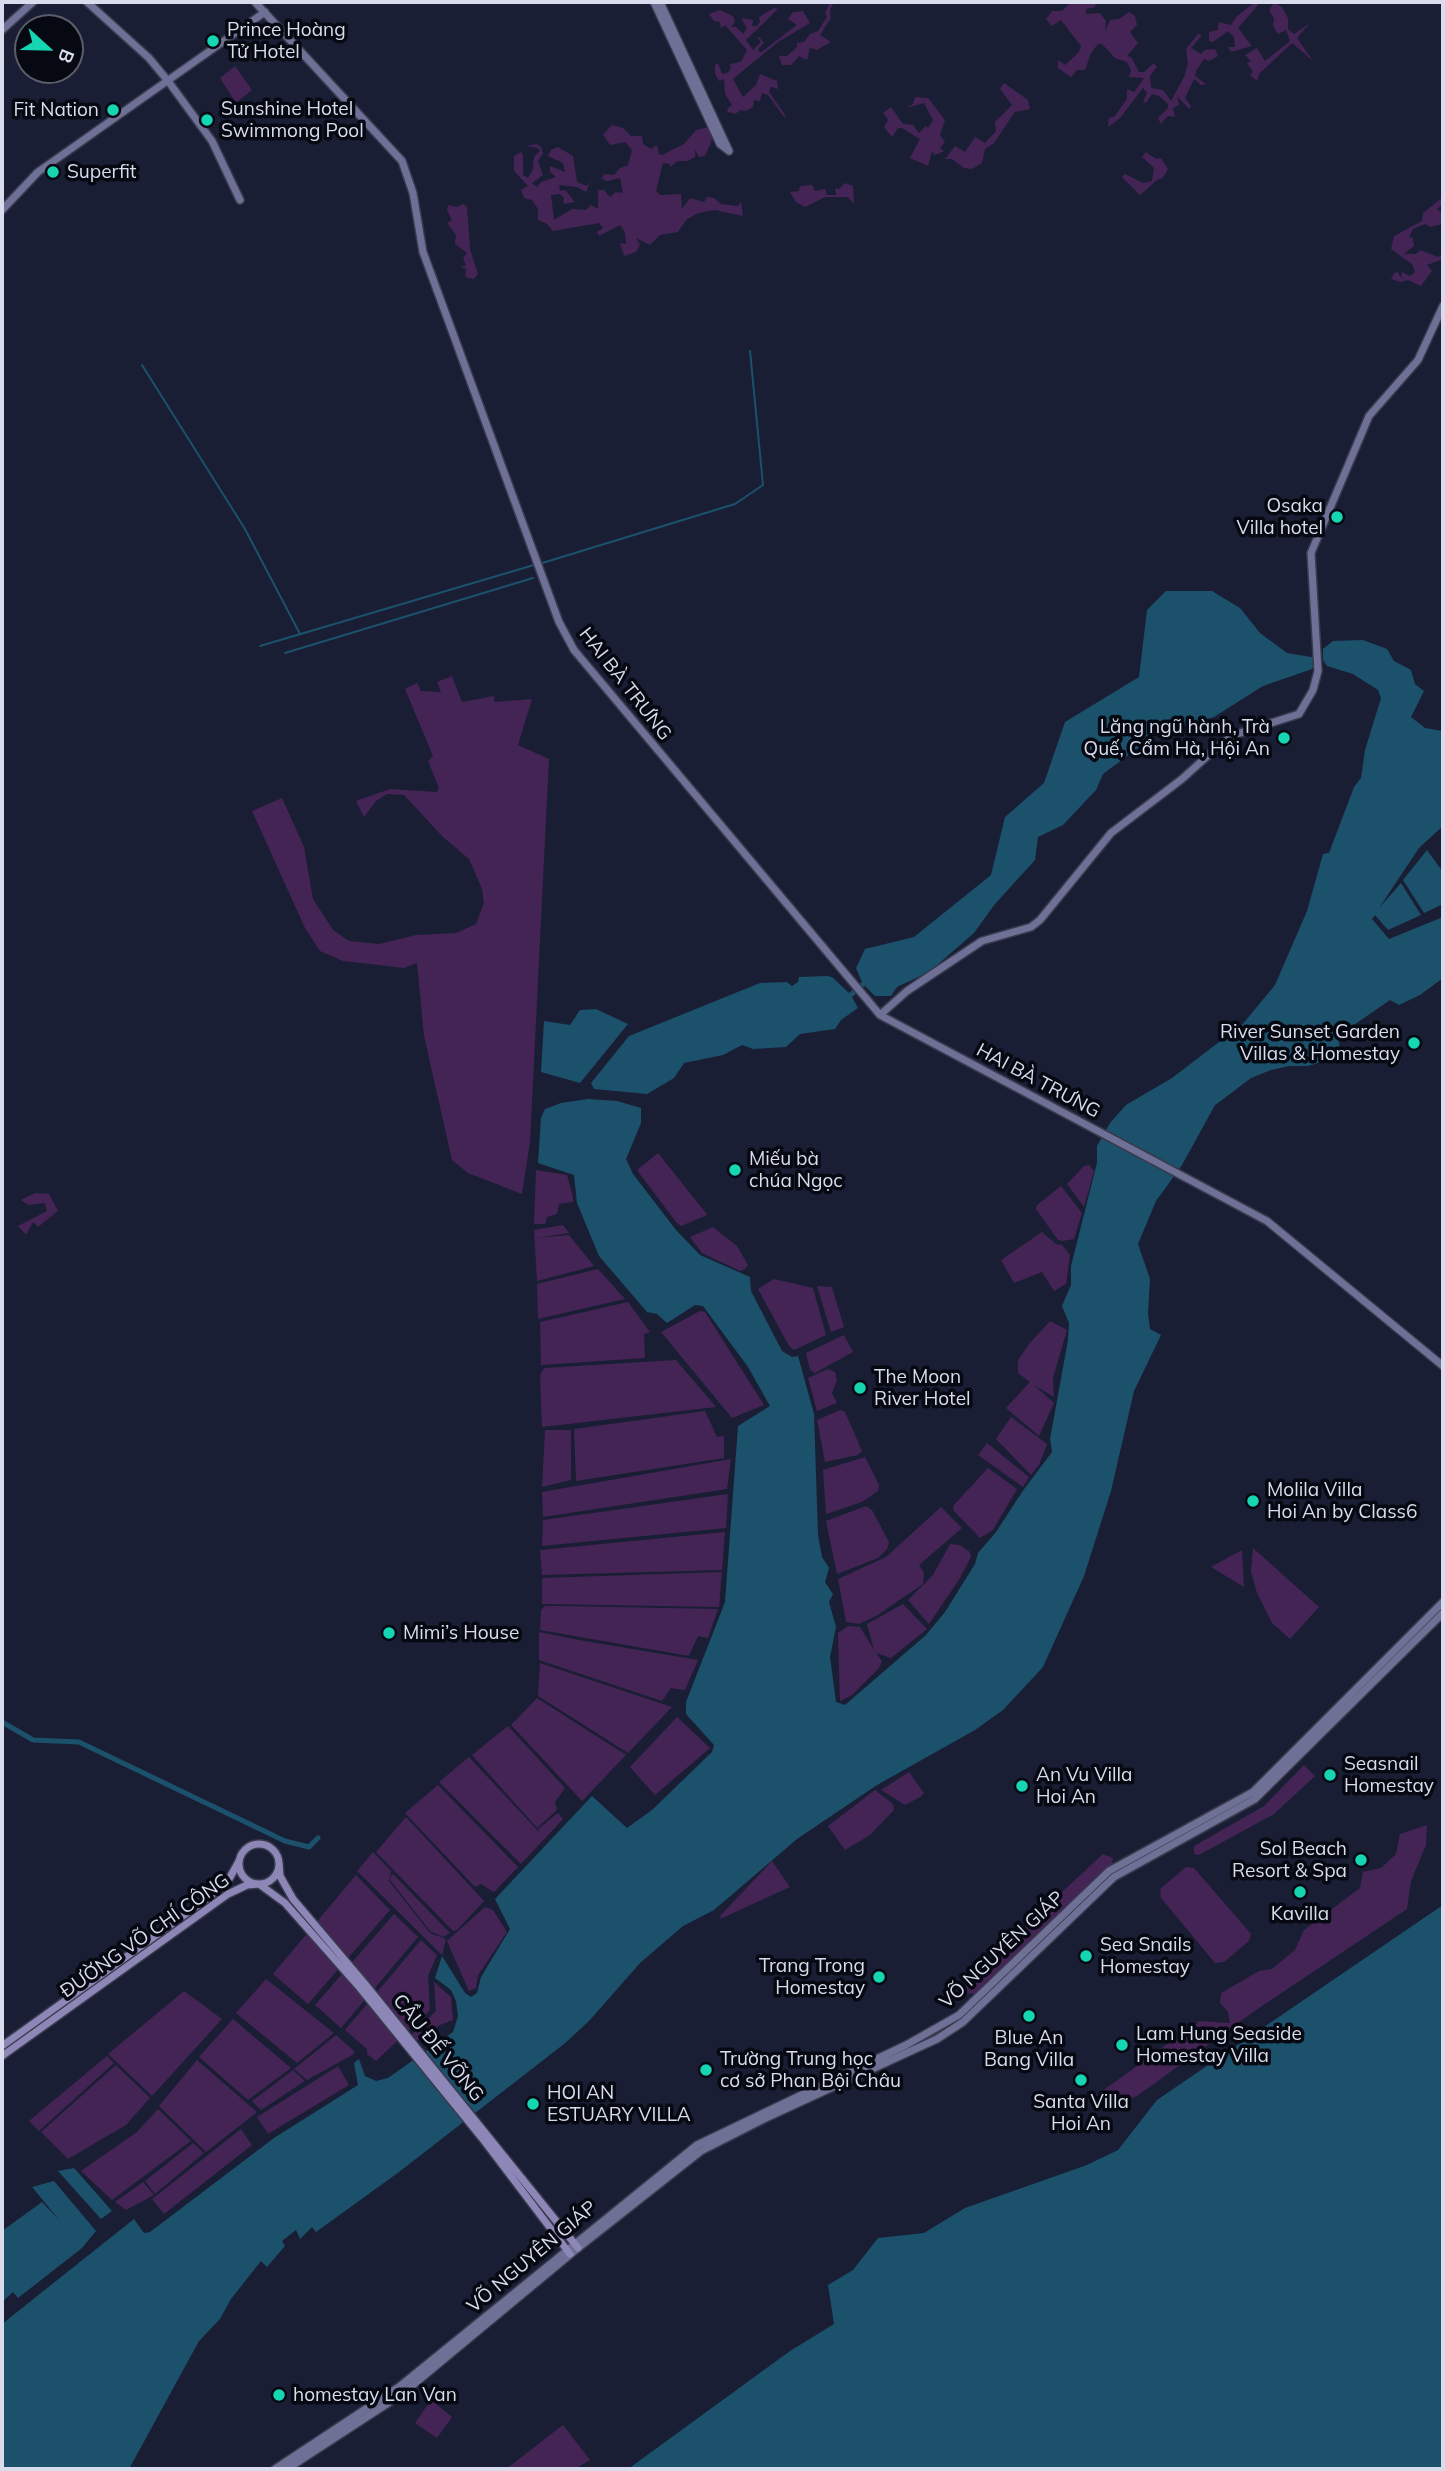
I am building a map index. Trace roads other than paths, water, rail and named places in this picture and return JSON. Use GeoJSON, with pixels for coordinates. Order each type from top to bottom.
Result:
{"type":"FeatureCollection","features":[{"type":"Feature","properties":{"kind":"main road"},"geometry":{"type":"LineString","coordinates":[[279,1863],[272,1879],[259,1884],[246,1880],[239,1861],[246,1849],[257,1844],[274,1852],[279,1863],[281,1876],[293,1899],[363,1986]]}},
{"type":"Feature","properties":{"kind":"main road","name":"ĐƯỜNG VÕ CHÍ CÔNG"},"geometry":{"type":"LineString","coordinates":[[2,2046],[204,1901],[228,1881],[239,1861]]}},
{"type":"Feature","properties":{"kind":"main road","name":"ĐƯỜNG VÕ CHÍ CÔNG"},"geometry":{"type":"LineString","coordinates":[[2,2056],[241,1887],[259,1884],[285,1903],[363,1986]]}},
{"type":"Feature","properties":{"kind":"main road","name":"CẦU ĐẾ VÕNG"},"geometry":{"type":"LineString","coordinates":[[363,1986],[484,2135]]}},
{"type":"Feature","properties":{"kind":"main road"},"geometry":{"type":"LineString","coordinates":[[484,2135],[576,2245]]}},
{"type":"Feature","properties":{"kind":"main road"},"geometry":{"type":"LineString","coordinates":[[484,2135],[568,2251]]}},
{"type":"Feature","properties":{"kind":"street"},"geometry":{"type":"LineString","coordinates":[[2,30],[33,2]]}},
{"type":"Feature","properties":{"kind":"street"},"geometry":{"type":"LineString","coordinates":[[87,2],[149,58],[168,81],[212,141],[240,200]]}},
{"type":"Feature","properties":{"kind":"street","name":"HAI BÀ TRƯNG"},"geometry":{"type":"LineString","coordinates":[[255,2],[402,161],[413,192],[423,252],[559,622],[574,650],[880,1015],[1284,1232],[1443,1366]]}},
{"type":"Feature","properties":{"kind":"street"},"geometry":{"type":"LineString","coordinates":[[654,2],[720,144],[729,151],[660,2]]}},
{"type":"Feature","properties":{"kind":"street"},"geometry":{"type":"LineString","coordinates":[[2,210],[38,173],[265,12]]}},
{"type":"Feature","properties":{"kind":"street"},"geometry":{"type":"LineString","coordinates":[[880,1015],[907,991],[982,941],[1031,926],[1040,920],[1111,833],[1182,779],[1223,742],[1237,734],[1299,714],[1313,690],[1318,671],[1311,553],[1369,416],[1418,360],[1443,306]]}},
{"type":"Feature","properties":{"kind":"street","name":"VÕ NGUYÊN GIÁP"},"geometry":{"type":"LineString","coordinates":[[1344,1708],[1443,1602]]}},
{"type":"Feature","properties":{"kind":"street","name":"VÕ NGUYÊN GIÁP"},"geometry":{"type":"LineString","coordinates":[[287,2469],[452,2349],[568,2251],[707,2143],[933,2032],[974,2007],[1095,1883],[1253,1792],[1443,1613]]}},
{"type":"Feature","properties":{"kind":"street","name":"VÕ NGUYÊN GIÁP"},"geometry":{"type":"LineString","coordinates":[[275,2469],[311,2449]]}},
{"type":"Feature","properties":{"kind":"water"},"geometry":{"type":"Polygon","coordinates":[[[1166,591],[1212,591],[1240,608],[1260,633],[1287,653],[1317,658],[1312,669],[1263,686],[1214,717],[1158,733],[1103,774],[1096,790],[1063,825],[1038,837],[1035,860],[995,904],[974,933],[929,972],[897,987],[891,996],[875,996],[865,986],[852,997],[858,1008],[841,1020],[835,1029],[800,1034],[786,1047],[753,1049],[742,1045],[723,1055],[684,1063],[674,1078],[647,1094],[594,1089],[591,1083],[629,1036],[760,983],[787,982],[792,986],[798,982],[799,977],[827,976],[832,977],[849,993],[862,982],[856,968],[865,949],[914,937],[991,875],[1005,817],[1044,783],[1065,722],[1139,677],[1147,610],[1166,591]]]}},
{"type":"Feature","properties":{"kind":"water"},"geometry":{"type":"Polygon","coordinates":[[[1363,640],[1387,649],[1394,661],[1411,670],[1415,684],[1424,691],[1411,717],[1425,728],[1443,731],[1443,826],[1419,848],[1379,908],[1401,883],[1421,915],[1388,930],[1375,915],[1372,919],[1389,939],[1443,917],[1443,978],[1420,995],[1399,1005],[1390,1000],[1338,1036],[1341,1056],[1308,1066],[1271,1070],[1251,1078],[1215,1105],[1182,1165],[1156,1201],[1138,1244],[1150,1279],[1150,1329],[1161,1335],[1134,1391],[1111,1491],[1084,1576],[1043,1667],[1003,1710],[975,1730],[877,1785],[797,1839],[714,1910],[683,1926],[640,1963],[589,2021],[564,2044],[399,2172],[316,2232],[312,2227],[300,2239],[296,2230],[282,2241],[285,2246],[267,2267],[261,2261],[231,2299],[220,2319],[199,2341],[129,2469],[2,2469],[2,2324],[134,2219],[144,2233],[150,2232],[274,2138],[358,2085],[354,2063],[359,2059],[365,2076],[376,2081],[388,2078],[453,2032],[458,2016],[456,2001],[451,1990],[435,1978],[442,1956],[465,1993],[471,1997],[477,1993],[481,1977],[510,1929],[495,1899],[592,1796],[627,1828],[652,1810],[712,1752],[714,1745],[686,1714],[686,1702],[725,1602],[738,1426],[770,1406],[748,1367],[703,1306],[695,1305],[667,1323],[657,1314],[647,1312],[599,1256],[577,1203],[574,1175],[538,1163],[541,1118],[545,1109],[561,1103],[588,1099],[617,1101],[641,1108],[641,1123],[626,1159],[633,1174],[676,1230],[700,1255],[750,1277],[751,1291],[782,1351],[792,1357],[798,1356],[814,1414],[818,1535],[822,1557],[829,1568],[825,1582],[833,1594],[829,1602],[836,1627],[830,1657],[836,1702],[845,1705],[926,1635],[945,1612],[975,1564],[978,1553],[996,1532],[1052,1452],[1050,1439],[1068,1340],[1069,1323],[1062,1306],[1071,1285],[1071,1266],[1097,1163],[1097,1146],[1110,1123],[1126,1105],[1172,1078],[1219,1042],[1232,1037],[1275,985],[1307,911],[1323,854],[1329,853],[1354,787],[1361,778],[1365,750],[1381,698],[1378,690],[1353,674],[1327,666],[1323,660],[1323,649],[1333,641],[1363,640]]]}},
{"type":"Feature","properties":{"kind":"water"},"geometry":{"type":"Polygon","coordinates":[[[1427,850],[1443,872],[1443,904],[1424,913],[1403,880],[1427,850]]]}},
{"type":"Feature","properties":{"kind":"water"},"geometry":{"type":"Polygon","coordinates":[[[596,1009],[628,1024],[580,1083],[541,1072],[544,1021],[570,1025],[580,1010],[596,1009]]]}},
{"type":"Feature","properties":{"kind":"water"},"geometry":{"type":"Polygon","coordinates":[[[1443,1905],[1443,2469],[628,2469],[790,2351],[834,2324],[828,2285],[853,2270],[878,2238],[924,2233],[965,2208],[1087,2165],[1118,2150],[1157,2100],[1443,1905]]]}},
{"type":"Feature","properties":{"kind":"water"},"geometry":{"type":"Polygon","coordinates":[[[74,2168],[112,2211],[101,2219],[58,2171],[74,2168]]]}},
{"type":"Feature","properties":{"kind":"water"},"geometry":{"type":"Polygon","coordinates":[[[54,2181],[96,2231],[82,2248],[18,2298],[13,2292],[2,2302],[2,2231],[42,2202],[60,2221],[32,2187],[54,2181]]]}},
{"type":"Feature","properties":{"kind":"waterway"},"geometry":{"type":"LineString","coordinates":[[539,564],[735,504],[763,485],[750,351]]}},
{"type":"Feature","properties":{"kind":"waterway"},"geometry":{"type":"LineString","coordinates":[[142,365],[245,529],[300,634]]}},
{"type":"Feature","properties":{"kind":"waterway"},"geometry":{"type":"LineString","coordinates":[[260,646],[534,565]]}},
{"type":"Feature","properties":{"kind":"waterway"},"geometry":{"type":"LineString","coordinates":[[285,653],[533,578]]}},
{"type":"Feature","properties":{"kind":"waterway"},"geometry":{"type":"LineString","coordinates":[[2,1722],[33,1740],[79,1742],[285,1841],[309,1847],[318,1838]]}},
{"type":"Feature","properties":{"kind":"place","name":"Prince Hoàng Tử Hotel"},"geometry":{"type":"Point","coordinates":[213,41]}},
{"type":"Feature","properties":{"kind":"place","name":"Fit Nation"},"geometry":{"type":"Point","coordinates":[113,110]}},
{"type":"Feature","properties":{"kind":"place","name":"Sunshine Hotel Swimmong Pool"},"geometry":{"type":"Point","coordinates":[207,120]}},
{"type":"Feature","properties":{"kind":"place","name":"Superfit"},"geometry":{"type":"Point","coordinates":[53,172]}},
{"type":"Feature","properties":{"kind":"place","name":"Osaka Villa hotel"},"geometry":{"type":"Point","coordinates":[1337,517]}},
{"type":"Feature","properties":{"kind":"place","name":"Lăng ngũ hành, Trà Quế, Cẩm Hà, Hội An"},"geometry":{"type":"Point","coordinates":[1284,738]}},
{"type":"Feature","properties":{"kind":"place","name":"River Sunset Garden Villas & Homestay"},"geometry":{"type":"Point","coordinates":[1414,1043]}},
{"type":"Feature","properties":{"kind":"place","name":"Miếu bà chúa Ngọc"},"geometry":{"type":"Point","coordinates":[735,1170]}},
{"type":"Feature","properties":{"kind":"place","name":"The Moon River Hotel"},"geometry":{"type":"Point","coordinates":[860,1388]}},
{"type":"Feature","properties":{"kind":"place","name":"Molila Villa Hoi An by Class6"},"geometry":{"type":"Point","coordinates":[1253,1501]}},
{"type":"Feature","properties":{"kind":"place","name":"Mimi’s House"},"geometry":{"type":"Point","coordinates":[389,1633]}},
{"type":"Feature","properties":{"kind":"place","name":"Seasnail Homestay"},"geometry":{"type":"Point","coordinates":[1330,1775]}},
{"type":"Feature","properties":{"kind":"place","name":"An Vu Villa Hoi An"},"geometry":{"type":"Point","coordinates":[1022,1786]}},
{"type":"Feature","properties":{"kind":"place","name":"Sol Beach Resort & Spa"},"geometry":{"type":"Point","coordinates":[1361,1860]}},
{"type":"Feature","properties":{"kind":"place","name":"Kavilla"},"geometry":{"type":"Point","coordinates":[1300,1892]}},
{"type":"Feature","properties":{"kind":"place","name":"Sea Snails Homestay"},"geometry":{"type":"Point","coordinates":[1086,1956]}},
{"type":"Feature","properties":{"kind":"place","name":"Trang Trong Homestay"},"geometry":{"type":"Point","coordinates":[879,1977]}},
{"type":"Feature","properties":{"kind":"place","name":"Blue An Bang Villa"},"geometry":{"type":"Point","coordinates":[1029,2016]}},
{"type":"Feature","properties":{"kind":"place","name":"Lam Hung Seaside Homestay Villa"},"geometry":{"type":"Point","coordinates":[1122,2045]}},
{"type":"Feature","properties":{"kind":"place","name":"Trường Trung học cơ sở Phan Bội Châu"},"geometry":{"type":"Point","coordinates":[706,2070]}},
{"type":"Feature","properties":{"kind":"place","name":"Santa Villa Hoi An"},"geometry":{"type":"Point","coordinates":[1081,2080]}},
{"type":"Feature","properties":{"kind":"place","name":"HOI AN ESTUARY VILLA"},"geometry":{"type":"Point","coordinates":[533,2104]}},
{"type":"Feature","properties":{"kind":"place","name":"homestay Lan Van"},"geometry":{"type":"Point","coordinates":[279,2395]}}]}
